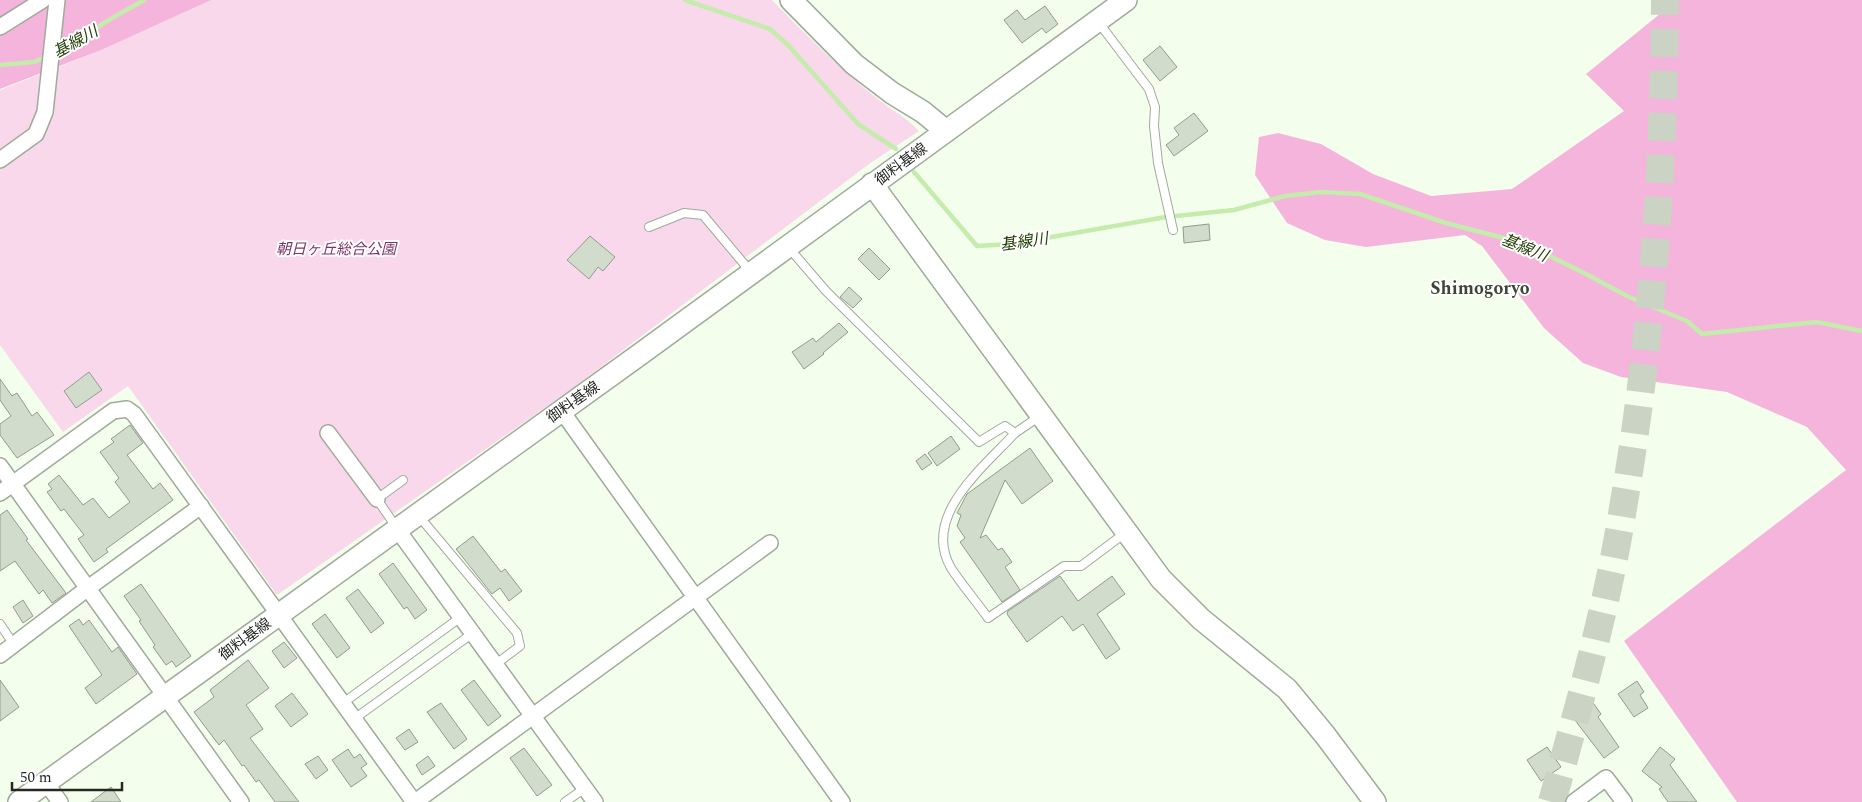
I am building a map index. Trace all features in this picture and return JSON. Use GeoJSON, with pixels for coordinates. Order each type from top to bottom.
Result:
{"type":"FeatureCollection","features":[{"type":"Feature","properties":{"kind":"street"},"geometry":{"type":"LineString","coordinates":[[0,27],[43,0]]}},
{"type":"Feature","properties":{"kind":"street"},"geometry":{"type":"LineString","coordinates":[[0,160],[36,134],[45,112],[57,0]]}},
{"type":"Feature","properties":{"kind":"street"},"geometry":{"type":"LineString","coordinates":[[791,0],[854,64],[892,93],[923,112],[946,131]]}},
{"type":"Feature","properties":{"kind":"street","name":"御料基線"},"geometry":{"type":"LineString","coordinates":[[19,802],[752,273],[1126,0]]}},
{"type":"Feature","properties":{"kind":"street"},"geometry":{"type":"LineString","coordinates":[[872,184],[1126,533],[1182,601],[1287,689],[1325,735],[1375,802]]}},
{"type":"Feature","properties":{"kind":"street"},"geometry":{"type":"LineString","coordinates":[[0,493],[113,411],[127,409],[134,414],[414,802],[770,543]]}},
{"type":"Feature","properties":{"kind":"street"},"geometry":{"type":"LineString","coordinates":[[561,410],[842,802]]}},
{"type":"Feature","properties":{"kind":"street"},"geometry":{"type":"LineString","coordinates":[[328,433],[377,500]]}},
{"type":"Feature","properties":{"kind":"street"},"geometry":{"type":"LineString","coordinates":[[0,466],[167,695],[241,802]]}},
{"type":"Feature","properties":{"kind":"street"},"geometry":{"type":"LineString","coordinates":[[0,655],[201,506]]}},
{"type":"Feature","properties":{"kind":"street"},"geometry":{"type":"LineString","coordinates":[[397,529],[595,802]]}},
{"type":"Feature","properties":{"kind":"street"},"geometry":{"type":"LineString","coordinates":[[1574,802],[1606,778],[1624,802]]}},
{"type":"Feature","properties":{"kind":"street"},"geometry":{"type":"LineString","coordinates":[[46,783],[60,802]]}},
{"type":"Feature","properties":{"kind":"lane"},"geometry":{"type":"LineString","coordinates":[[1097,21],[1149,89],[1155,107],[1154,126],[1158,163],[1173,230]]}},
{"type":"Feature","properties":{"kind":"lane"},"geometry":{"type":"LineString","coordinates":[[649,227],[684,213],[703,215],[752,273]]}},
{"type":"Feature","properties":{"kind":"lane"},"geometry":{"type":"LineString","coordinates":[[788,246],[826,292],[979,442],[1005,426],[1015,433]]}},
{"type":"Feature","properties":{"kind":"lane"},"geometry":{"type":"LineString","coordinates":[[1040,416],[1015,433],[974,478],[949,510],[941,537],[951,567],[988,618],[1064,566],[1081,566],[1126,533]]}},
{"type":"Feature","properties":{"kind":"lane"},"geometry":{"type":"LineString","coordinates":[[397,529],[377,500],[403,480]]}},
{"type":"Feature","properties":{"kind":"lane"},"geometry":{"type":"LineString","coordinates":[[417,514],[517,634],[520,646],[496,664]]}},
{"type":"Feature","properties":{"kind":"lane"},"geometry":{"type":"LineString","coordinates":[[343,704],[462,617]]}},
{"type":"Feature","properties":{"kind":"lane"},"geometry":{"type":"LineString","coordinates":[[0,624],[14,644]]}},
{"type":"Feature","properties":{"kind":"lane"},"geometry":{"type":"LineString","coordinates":[[354,719],[473,633]]}},
{"type":"Feature","properties":{"kind":"lane"},"geometry":{"type":"LineString","coordinates":[[565,802],[585,788]]}},
{"type":"Feature","properties":{"kind":"green space","name":"朝日ヶ丘総合公園"},"geometry":{"type":"Polygon","coordinates":[[[204,0],[772,0],[851,77],[919,131],[869,164],[573,388],[277,595],[128,386],[63,432],[0,345],[0,90],[79,59],[204,0]]]}},
{"type":"Feature","properties":{"kind":"shaded area"},"geometry":{"type":"Polygon","coordinates":[[[0,0],[211,0],[101,50],[0,89],[0,0]]]}},
{"type":"Feature","properties":{"kind":"shaded area"},"geometry":{"type":"Polygon","coordinates":[[[1677,0],[1862,0],[1862,802],[1737,802],[1624,641],[1846,470],[1807,427],[1727,392],[1621,377],[1583,363],[1544,328],[1482,246],[1465,235],[1366,247],[1325,240],[1287,223],[1255,175],[1259,137],[1278,133],[1321,144],[1373,174],[1431,196],[1512,189],[1624,111],[1586,74],[1677,0]]]}},
{"type":"Feature","properties":{"kind":"building"},"geometry":{"type":"Polygon","coordinates":[[[1045,6],[1058,24],[1046,33],[1042,28],[1022,43],[1004,20],[1017,10],[1025,20],[1045,6]]]}},
{"type":"Feature","properties":{"kind":"building"},"geometry":{"type":"Polygon","coordinates":[[[1160,46],[1177,67],[1160,81],[1143,60],[1160,46]]]}},
{"type":"Feature","properties":{"kind":"building"},"geometry":{"type":"Polygon","coordinates":[[[1194,113],[1208,131],[1174,156],[1166,145],[1179,135],[1174,128],[1194,113]]]}},
{"type":"Feature","properties":{"kind":"building"},"geometry":{"type":"Polygon","coordinates":[[[1209,224],[1210,240],[1184,243],[1183,227],[1209,224]]]}},
{"type":"Feature","properties":{"kind":"building"},"geometry":{"type":"Polygon","coordinates":[[[590,236],[615,257],[603,271],[598,267],[589,279],[567,260],[590,236]]]}},
{"type":"Feature","properties":{"kind":"building"},"geometry":{"type":"Polygon","coordinates":[[[869,248],[890,269],[879,280],[858,259],[869,248]]]}},
{"type":"Feature","properties":{"kind":"building"},"geometry":{"type":"Polygon","coordinates":[[[849,287],[862,299],[853,308],[840,297],[849,287]]]}},
{"type":"Feature","properties":{"kind":"building"},"geometry":{"type":"Polygon","coordinates":[[[839,323],[848,332],[804,369],[792,352],[813,338],[816,342],[839,323]]]}},
{"type":"Feature","properties":{"kind":"building"},"geometry":{"type":"Polygon","coordinates":[[[89,372],[102,390],[76,408],[64,391],[89,372]]]}},
{"type":"Feature","properties":{"kind":"building"},"geometry":{"type":"Polygon","coordinates":[[[0,379],[12,396],[17,393],[32,416],[37,412],[54,435],[17,458],[0,435],[0,424],[11,416],[0,400],[0,379]]]}},
{"type":"Feature","properties":{"kind":"building"},"geometry":{"type":"Polygon","coordinates":[[[130,425],[143,443],[127,455],[153,489],[160,483],[173,500],[106,549],[108,552],[94,562],[78,539],[84,535],[64,509],[61,511],[47,492],[52,489],[48,484],[59,475],[83,505],[93,498],[109,518],[130,502],[115,482],[119,478],[100,452],[114,442],[111,439],[130,425]]]}},
{"type":"Feature","properties":{"kind":"building"},"geometry":{"type":"Polygon","coordinates":[[[951,436],[960,449],[937,466],[928,453],[951,436]]]}},
{"type":"Feature","properties":{"kind":"building"},"geometry":{"type":"Polygon","coordinates":[[[1030,448],[1053,481],[1022,504],[1005,480],[980,538],[986,535],[998,550],[1002,548],[1012,562],[1005,567],[1020,590],[1002,602],[960,542],[965,538],[957,526],[961,515],[957,513],[967,494],[1030,448]]]}},
{"type":"Feature","properties":{"kind":"building"},"geometry":{"type":"Polygon","coordinates":[[[925,454],[932,463],[922,470],[916,461],[925,454]]]}},
{"type":"Feature","properties":{"kind":"building"},"geometry":{"type":"Polygon","coordinates":[[[7,510],[28,539],[26,540],[66,593],[52,603],[43,590],[39,594],[15,561],[0,571],[0,515],[7,510]]]}},
{"type":"Feature","properties":{"kind":"building"},"geometry":{"type":"Polygon","coordinates":[[[473,536],[501,572],[505,569],[522,591],[509,601],[500,588],[492,594],[456,549],[473,536]]]}},
{"type":"Feature","properties":{"kind":"building"},"geometry":{"type":"Polygon","coordinates":[[[393,563],[427,610],[415,619],[407,607],[404,609],[379,574],[393,563]]]}},
{"type":"Feature","properties":{"kind":"building"},"geometry":{"type":"Polygon","coordinates":[[[1060,576],[1078,601],[1112,576],[1125,594],[1097,614],[1120,649],[1106,659],[1083,624],[1073,631],[1062,616],[1027,642],[1007,614],[1008,611],[1060,576]]]}},
{"type":"Feature","properties":{"kind":"building"},"geometry":{"type":"Polygon","coordinates":[[[141,584],[191,656],[176,667],[172,661],[166,665],[153,647],[155,645],[139,621],[141,620],[124,596],[141,584]]]}},
{"type":"Feature","properties":{"kind":"building"},"geometry":{"type":"Polygon","coordinates":[[[358,589],[384,623],[371,633],[346,598],[358,589]]]}},
{"type":"Feature","properties":{"kind":"building"},"geometry":{"type":"Polygon","coordinates":[[[23,600],[33,616],[23,623],[13,607],[23,600]]]}},
{"type":"Feature","properties":{"kind":"building"},"geometry":{"type":"Polygon","coordinates":[[[325,614],[350,648],[337,658],[312,624],[325,614]]]}},
{"type":"Feature","properties":{"kind":"building"},"geometry":{"type":"Polygon","coordinates":[[[79,619],[83,625],[89,620],[112,652],[118,647],[137,674],[96,704],[85,688],[102,675],[69,626],[79,619]]]}},
{"type":"Feature","properties":{"kind":"building"},"geometry":{"type":"Polygon","coordinates":[[[284,642],[297,658],[284,668],[272,651],[284,642]]]}},
{"type":"Feature","properties":{"kind":"building"},"geometry":{"type":"Polygon","coordinates":[[[248,660],[269,688],[246,705],[263,729],[250,738],[299,802],[275,802],[259,780],[256,782],[244,765],[242,766],[224,740],[219,745],[194,712],[214,697],[210,690],[248,660]]]}},
{"type":"Feature","properties":{"kind":"building"},"geometry":{"type":"Polygon","coordinates":[[[0,680],[19,707],[0,721],[0,680]]]}},
{"type":"Feature","properties":{"kind":"building"},"geometry":{"type":"Polygon","coordinates":[[[474,680],[501,716],[488,726],[461,690],[474,680]]]}},
{"type":"Feature","properties":{"kind":"building"},"geometry":{"type":"Polygon","coordinates":[[[1637,681],[1644,692],[1640,695],[1648,708],[1634,717],[1618,694],[1637,681]]]}},
{"type":"Feature","properties":{"kind":"building"},"geometry":{"type":"Polygon","coordinates":[[[292,693],[308,714],[291,727],[275,706],[292,693]]]}},
{"type":"Feature","properties":{"kind":"building"},"geometry":{"type":"Polygon","coordinates":[[[1591,700],[1601,714],[1598,717],[1619,747],[1604,758],[1571,715],[1591,700]]]}},
{"type":"Feature","properties":{"kind":"building"},"geometry":{"type":"Polygon","coordinates":[[[441,703],[467,739],[454,749],[427,712],[441,703]]]}},
{"type":"Feature","properties":{"kind":"building"},"geometry":{"type":"Polygon","coordinates":[[[409,729],[418,742],[405,750],[396,738],[409,729]]]}},
{"type":"Feature","properties":{"kind":"building"},"geometry":{"type":"Polygon","coordinates":[[[1547,747],[1561,767],[1541,781],[1527,760],[1547,747]]]}},
{"type":"Feature","properties":{"kind":"building"},"geometry":{"type":"Polygon","coordinates":[[[1660,747],[1675,759],[1670,765],[1697,802],[1668,802],[1659,789],[1662,787],[1642,771],[1660,747]]]}},
{"type":"Feature","properties":{"kind":"building"},"geometry":{"type":"Polygon","coordinates":[[[524,748],[552,785],[537,796],[510,758],[524,748]]]}},
{"type":"Feature","properties":{"kind":"building"},"geometry":{"type":"Polygon","coordinates":[[[348,749],[354,758],[360,754],[367,764],[361,768],[367,776],[351,787],[332,760],[348,749]]]}},
{"type":"Feature","properties":{"kind":"building"},"geometry":{"type":"Polygon","coordinates":[[[318,756],[328,770],[316,779],[305,764],[318,756]]]}},
{"type":"Feature","properties":{"kind":"building"},"geometry":{"type":"Polygon","coordinates":[[[428,756],[435,766],[422,775],[416,765],[428,756]]]}},
{"type":"Feature","properties":{"kind":"building"},"geometry":{"type":"Polygon","coordinates":[[[111,787],[121,802],[91,802],[111,787]]]}},
{"type":"Feature","properties":{"kind":"waterway","name":"基線川"},"geometry":{"type":"LineString","coordinates":[[55,53],[69,47],[99,26],[144,0]]}},
{"type":"Feature","properties":{"kind":"waterway","name":"基線川"},"geometry":{"type":"LineString","coordinates":[[685,0],[770,29],[788,45],[858,124],[896,149]]}},
{"type":"Feature","properties":{"kind":"waterway","name":"基線川"},"geometry":{"type":"LineString","coordinates":[[0,65],[34,62],[48,56]]}},
{"type":"Feature","properties":{"kind":"waterway","name":"基線川"},"geometry":{"type":"LineString","coordinates":[[914,172],[977,246],[1012,244],[1166,217]]}},
{"type":"Feature","properties":{"kind":"waterway","name":"基線川"},"geometry":{"type":"LineString","coordinates":[[1176,216],[1234,210],[1285,196],[1321,192],[1360,194],[1446,223],[1523,243],[1627,296],[1687,321],[1702,334],[1817,322],[1862,331]]}},
{"type":"Feature","properties":{"kind":"tunnel"},"geometry":{"type":"LineString","coordinates":[[1552,802],[1582,693],[1609,582],[1642,382],[1659,191],[1665,0]]}},
{"type":"Feature","properties":{"kind":"district","name":"Shimogoryo"},"geometry":{"type":"Point","coordinates":[1480,288]}}]}
